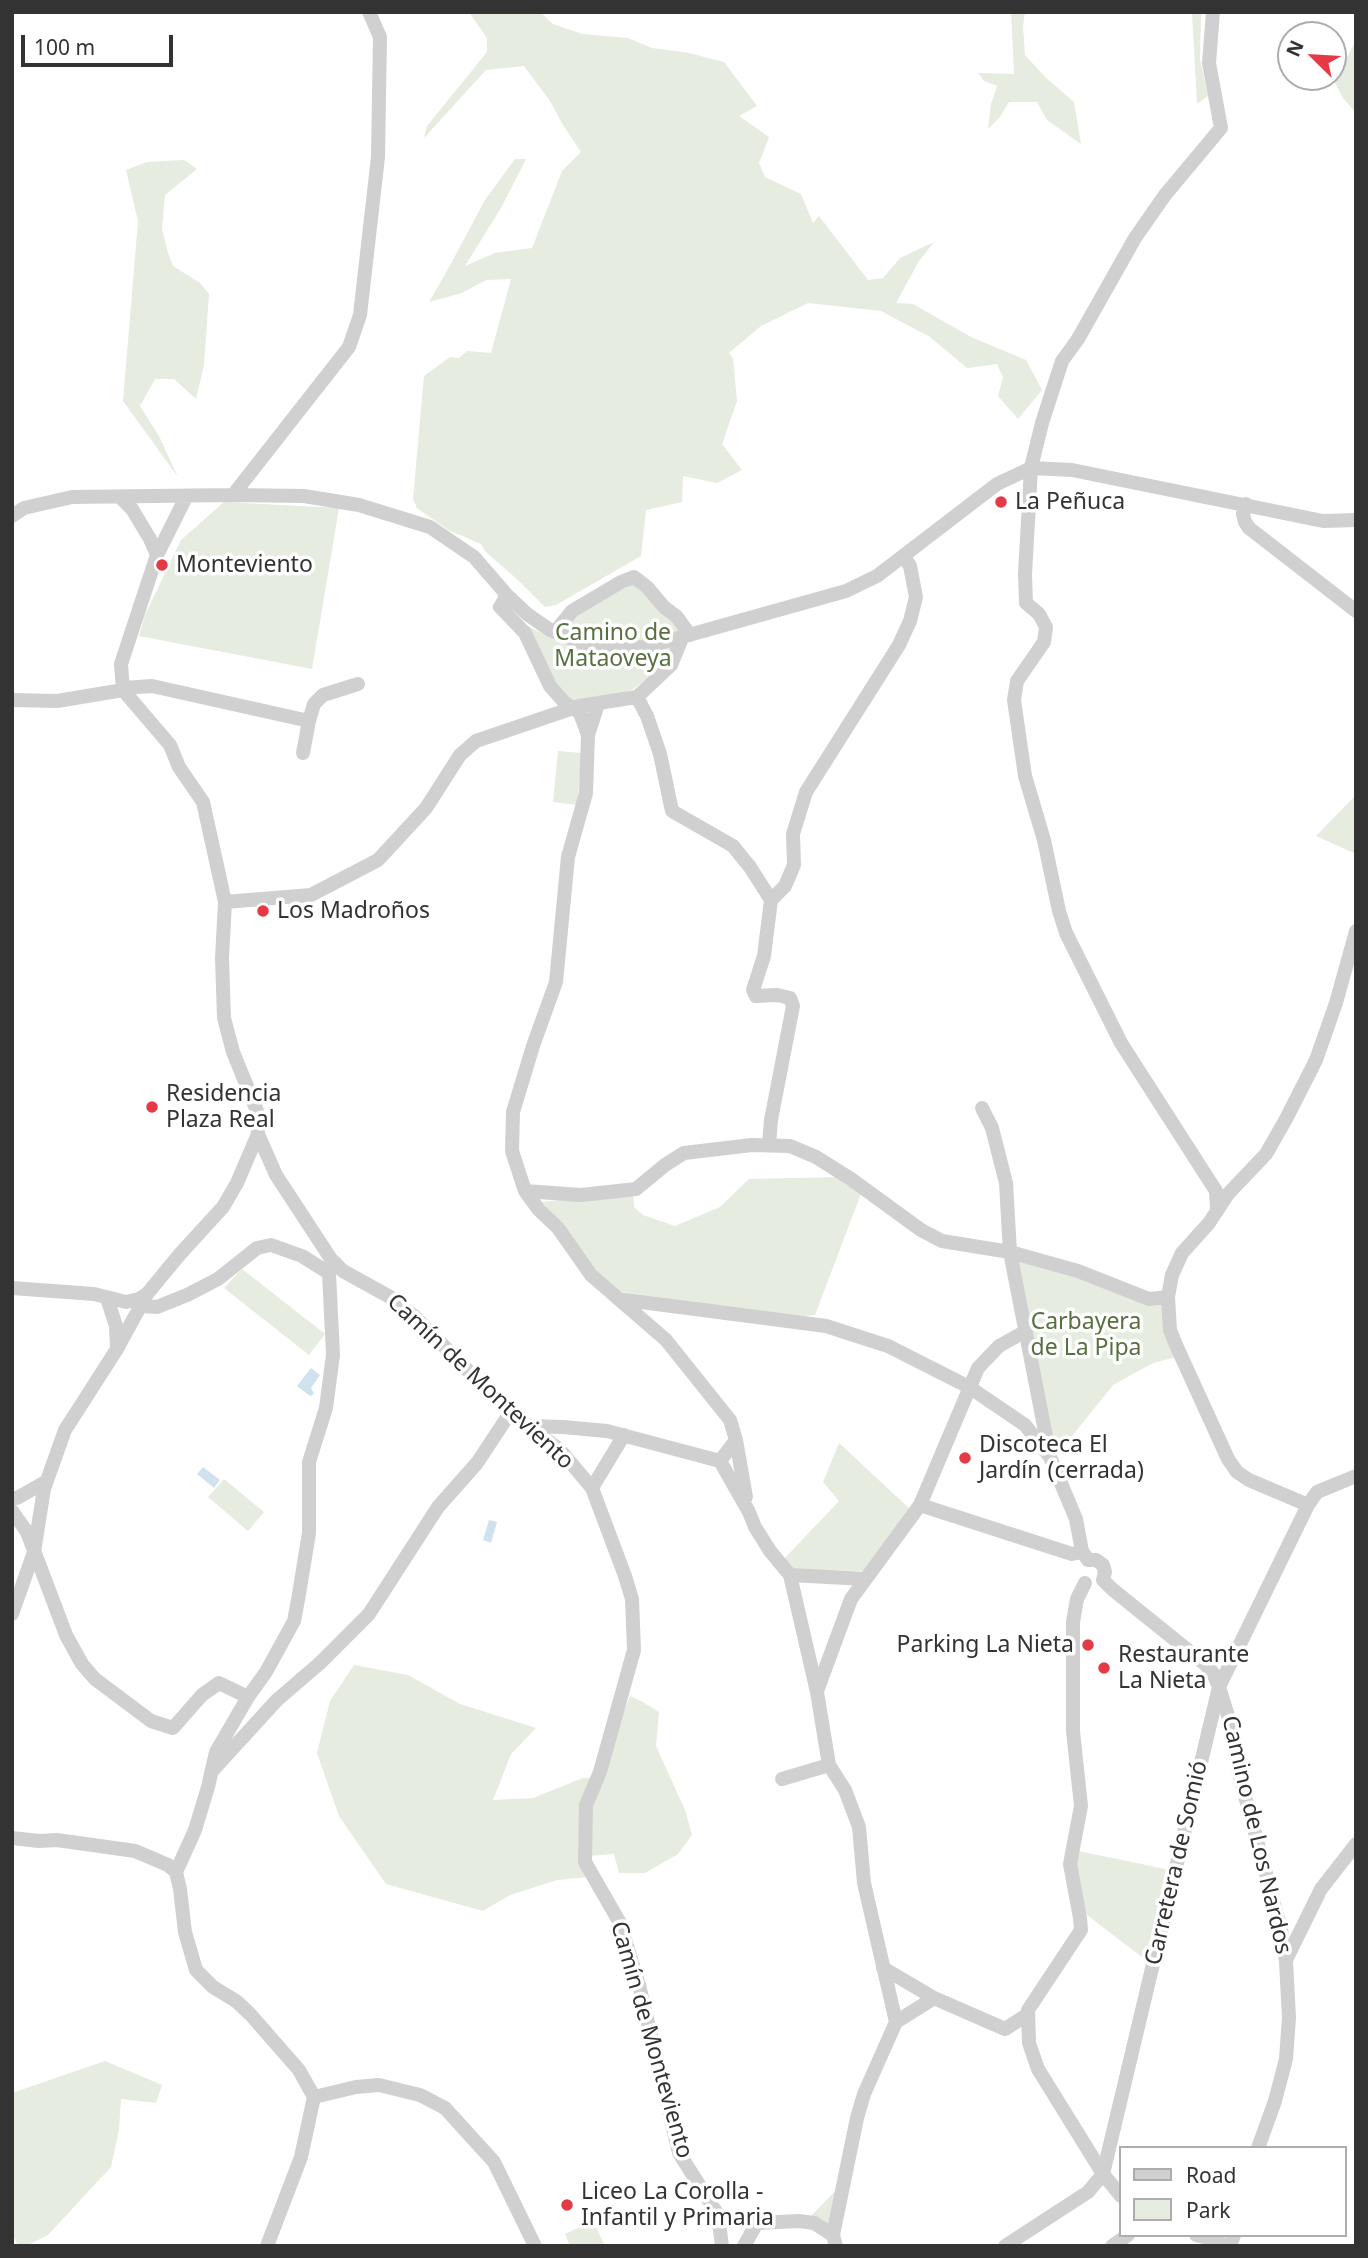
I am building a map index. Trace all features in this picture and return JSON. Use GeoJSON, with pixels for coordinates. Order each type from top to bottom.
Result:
{"type":"FeatureCollection","features":[{"type":"Feature","properties":{"kind":"street"},"geometry":{"type":"LineString","coordinates":[[233,495],[349,347],[360,314],[378,157],[380,37],[369,12]]}},
{"type":"Feature","properties":{"kind":"street"},"geometry":{"type":"LineString","coordinates":[[1213,12],[1209,63],[1222,128],[1165,195],[1135,238],[1078,339],[1062,361],[1042,423],[1031,468],[1025,574],[1026,603],[1039,614],[1046,627],[1044,642],[1017,681],[1014,700],[1025,776],[1044,840],[1066,933],[1121,1043],[1216,1191],[1217,1208]]}},
{"type":"Feature","properties":{"kind":"street"},"geometry":{"type":"LineString","coordinates":[[12,516],[24,508],[72,498],[233,495],[315,498],[359,505],[430,527],[474,557],[527,614],[555,632],[582,643],[611,649],[646,647],[846,591],[877,576],[904,557],[997,484],[1031,468],[1072,470],[1323,521],[1356,520]]}},
{"type":"Feature","properties":{"kind":"street"},"geometry":{"type":"LineString","coordinates":[[123,689],[121,664],[157,555],[186,496]]}},
{"type":"Feature","properties":{"kind":"street"},"geometry":{"type":"LineString","coordinates":[[120,497],[132,509],[157,555]]}},
{"type":"Feature","properties":{"kind":"street"},"geometry":{"type":"LineString","coordinates":[[1246,504],[1244,514],[1249,528],[1356,611]]}},
{"type":"Feature","properties":{"kind":"street"},"geometry":{"type":"LineString","coordinates":[[769,1145],[771,1121],[793,1006],[790,998],[777,995],[756,996],[753,990],[764,956],[771,900],[785,886],[793,865],[793,834],[806,792],[900,645],[910,621],[916,597],[910,566],[904,557]]}},
{"type":"Feature","properties":{"kind":"street"},"geometry":{"type":"LineString","coordinates":[[555,632],[572,611],[621,582],[635,577],[677,617],[686,636]]}},
{"type":"Feature","properties":{"kind":"street"},"geometry":{"type":"LineString","coordinates":[[507,595],[499,607],[525,633],[550,686],[564,702],[580,713],[589,735]]}},
{"type":"Feature","properties":{"kind":"street"},"geometry":{"type":"LineString","coordinates":[[225,902],[311,895],[378,860],[426,808],[460,755],[476,741],[574,708],[637,697],[671,664],[686,636]]}},
{"type":"Feature","properties":{"kind":"street"},"geometry":{"type":"LineString","coordinates":[[303,753],[314,704],[323,695],[358,684]]}},
{"type":"Feature","properties":{"kind":"street"},"geometry":{"type":"LineString","coordinates":[[12,701],[57,701],[152,686],[309,721]]}},
{"type":"Feature","properties":{"kind":"street","name":"Camín de Monteviento"},"geometry":{"type":"LineString","coordinates":[[123,689],[170,745],[179,768],[203,802],[225,902],[222,958],[224,1018],[233,1052],[257,1111],[258,1134],[276,1175],[331,1259],[343,1271],[390,1297],[414,1316],[510,1413],[560,1450],[592,1489],[632,1599],[634,1650],[600,1772],[586,1805],[585,1862],[620,1923],[639,1985],[679,2153],[718,2215]]}},
{"type":"Feature","properties":{"kind":"street"},"geometry":{"type":"LineString","coordinates":[[637,697],[647,716],[660,754],[672,811],[733,846],[771,900]]}},
{"type":"Feature","properties":{"kind":"street"},"geometry":{"type":"LineString","coordinates":[[598,704],[589,735],[586,793],[568,857],[556,982],[513,1112],[512,1151],[525,1191],[539,1210],[558,1228],[591,1275],[666,1340],[730,1420],[749,1512]]}},
{"type":"Feature","properties":{"kind":"street"},"geometry":{"type":"LineString","coordinates":[[1307,1505],[1249,1480],[1237,1472],[1228,1459],[1175,1345],[1170,1330],[1168,1297],[1172,1275],[1182,1253],[1209,1223],[1217,1208],[1240,1180],[1266,1154],[1316,1060],[1336,1003],[1356,931]]}},
{"type":"Feature","properties":{"kind":"street"},"geometry":{"type":"LineString","coordinates":[[920,1505],[1072,1555],[1085,1556],[1096,1560],[1103,1564],[1103,1580],[1098,1584],[1086,1583],[1081,1578],[1080,1571],[1085,1556],[1076,1519],[1050,1457],[1010,1252],[1006,1183],[992,1128],[982,1108]]}},
{"type":"Feature","properties":{"kind":"street"},"geometry":{"type":"LineString","coordinates":[[12,1615],[34,1552],[47,1480],[65,1430],[117,1349],[144,1300],[180,1254],[223,1207],[237,1184],[258,1134]]}},
{"type":"Feature","properties":{"kind":"street"},"geometry":{"type":"LineString","coordinates":[[525,1191],[581,1195],[636,1189],[684,1153],[769,1145],[790,1146],[817,1157],[921,1230],[942,1241],[1010,1252],[1078,1271],[1149,1299],[1168,1297]]}},
{"type":"Feature","properties":{"kind":"street"},"geometry":{"type":"LineString","coordinates":[[12,1288],[45,1289],[126,1302],[139,1299],[157,1307],[218,1279],[257,1248],[271,1245],[302,1256],[329,1273],[333,1355],[326,1408],[309,1462],[309,1533],[294,1621],[267,1672],[248,1697],[216,1752],[195,1830],[176,1872],[185,1933],[196,1970],[213,1987],[236,2001],[250,2014],[299,2070],[314,2097],[301,2157],[267,2246]]}},
{"type":"Feature","properties":{"kind":"street"},"geometry":{"type":"LineString","coordinates":[[107,1298],[133,1322]]}},
{"type":"Feature","properties":{"kind":"street"},"geometry":{"type":"LineString","coordinates":[[107,1298],[116,1326],[117,1349]]}},
{"type":"Feature","properties":{"kind":"street"},"geometry":{"type":"LineString","coordinates":[[616,1298],[826,1326],[888,1346],[970,1387],[1026,1424],[1050,1457]]}},
{"type":"Feature","properties":{"kind":"street"},"geometry":{"type":"LineString","coordinates":[[817,1692],[851,1599],[920,1505],[978,1368],[999,1346],[1026,1331]]}},
{"type":"Feature","properties":{"kind":"street"},"geometry":{"type":"LineString","coordinates":[[1020,1421],[1030,1415],[1039,1402]]}},
{"type":"Feature","properties":{"kind":"street"},"geometry":{"type":"LineString","coordinates":[[212,1771],[277,1700],[320,1663],[369,1614],[438,1507],[477,1463],[510,1413]]}},
{"type":"Feature","properties":{"kind":"street"},"geometry":{"type":"LineString","coordinates":[[529,1426],[607,1431],[720,1461],[755,1527],[790,1575],[817,1692],[829,1765],[845,1790],[859,1827],[864,1883],[896,2022]]}},
{"type":"Feature","properties":{"kind":"street"},"geometry":{"type":"LineString","coordinates":[[592,1489],[624,1435]]}},
{"type":"Feature","properties":{"kind":"street"},"geometry":{"type":"LineString","coordinates":[[720,1461],[736,1440]]}},
{"type":"Feature","properties":{"kind":"street","name":"Carretera de Somió"},"geometry":{"type":"LineString","coordinates":[[1103,2174],[1219,1687],[1307,1505],[1317,1492],[1356,1476]]}},
{"type":"Feature","properties":{"kind":"street"},"geometry":{"type":"LineString","coordinates":[[12,1498],[17,1498],[47,1480]]}},
{"type":"Feature","properties":{"kind":"street"},"geometry":{"type":"LineString","coordinates":[[12,1511],[27,1532],[66,1635],[82,1664],[95,1679],[151,1720],[173,1728],[202,1695],[219,1683],[248,1697]]}},
{"type":"Feature","properties":{"kind":"street"},"geometry":{"type":"LineString","coordinates":[[790,1575],[865,1578]]}},
{"type":"Feature","properties":{"kind":"street","name":"Camino de Los Nardos"},"geometry":{"type":"LineString","coordinates":[[1103,1580],[1205,1664],[1213,1673],[1229,1718],[1238,1770],[1281,1929],[1286,1962],[1289,2018],[1286,2059],[1259,2146]]}},
{"type":"Feature","properties":{"kind":"street"},"geometry":{"type":"LineString","coordinates":[[1086,1583],[1077,1599],[1073,1622],[1073,1731],[1081,1806],[1070,1864],[1081,1930],[1028,2010],[1028,2037],[1038,2069],[1103,2174],[1120,2195]]}},
{"type":"Feature","properties":{"kind":"street"},"geometry":{"type":"LineString","coordinates":[[782,1779],[829,1765]]}},
{"type":"Feature","properties":{"kind":"street"},"geometry":{"type":"LineString","coordinates":[[12,1838],[57,1840],[135,1850],[168,1864],[176,1872]]}},
{"type":"Feature","properties":{"kind":"street"},"geometry":{"type":"LineString","coordinates":[[1286,1962],[1321,1889],[1356,1844]]}},
{"type":"Feature","properties":{"kind":"street"},"geometry":{"type":"LineString","coordinates":[[883,1968],[934,1998],[1028,2037]]}},
{"type":"Feature","properties":{"kind":"street"},"geometry":{"type":"LineString","coordinates":[[834,2241],[864,2094],[896,2022],[934,1998]]}},
{"type":"Feature","properties":{"kind":"street"},"geometry":{"type":"LineString","coordinates":[[1005,2029],[1027,2015]]}},
{"type":"Feature","properties":{"kind":"street"},"geometry":{"type":"LineString","coordinates":[[314,2097],[356,2087],[379,2085],[420,2095],[445,2108],[494,2162],[534,2246]]}},
{"type":"Feature","properties":{"kind":"street"},"geometry":{"type":"LineString","coordinates":[[1005,2246],[1088,2192],[1103,2174]]}},
{"type":"Feature","properties":{"kind":"street"},"geometry":{"type":"LineString","coordinates":[[722,2246],[718,2215],[757,2223],[814,2223],[834,2241]]}},
{"type":"Feature","properties":{"kind":"street"},"geometry":{"type":"LineString","coordinates":[[744,2246],[757,2223]]}},
{"type":"Feature","properties":{"kind":"street"},"geometry":{"type":"LineString","coordinates":[[1204,2237],[1225,2246]]}},
{"type":"Feature","properties":{"kind":"green space"},"geometry":{"type":"Polygon","coordinates":[[[469,12],[540,12],[553,24],[582,34],[628,38],[652,48],[689,53],[724,62],[757,106],[739,116],[769,137],[759,163],[765,177],[801,194],[813,223],[819,216],[868,280],[883,278],[900,258],[934,242],[919,261],[896,303],[913,304],[971,337],[1026,360],[1042,390],[1018,419],[998,396],[1003,377],[997,364],[967,368],[930,337],[881,311],[808,303],[761,326],[729,353],[733,358],[737,401],[722,444],[742,470],[717,483],[683,476],[682,502],[646,510],[641,556],[556,605],[545,607],[485,551],[481,544],[448,530],[417,508],[413,499],[424,376],[450,357],[459,358],[467,351],[491,353],[511,279],[486,280],[462,293],[429,302],[485,200],[515,159],[526,159],[501,208],[465,266],[495,253],[532,248],[562,171],[581,152],[550,101],[524,66],[486,70],[424,138],[427,126],[487,52],[487,38],[469,12]]]}},
{"type":"Feature","properties":{"kind":"green space"},"geometry":{"type":"Polygon","coordinates":[[[1011,12],[1025,12],[1025,55],[1074,102],[1081,144],[1047,120],[1037,102],[1009,102],[1000,117],[988,129],[991,104],[997,86],[984,81],[978,73],[1014,74],[1011,12]]]}},
{"type":"Feature","properties":{"kind":"green space"},"geometry":{"type":"Polygon","coordinates":[[[1192,12],[1201,12],[1200,59],[1208,96],[1197,104],[1192,12]]]}},
{"type":"Feature","properties":{"kind":"green space"},"geometry":{"type":"Polygon","coordinates":[[[1356,41],[1356,113],[1339,91],[1347,91],[1347,57],[1356,41]]]}},
{"type":"Feature","properties":{"kind":"green space"},"geometry":{"type":"Polygon","coordinates":[[[184,160],[197,169],[165,195],[162,229],[173,266],[200,283],[209,294],[204,365],[196,399],[174,379],[155,379],[140,406],[159,436],[178,477],[123,401],[138,221],[126,170],[147,162],[184,160]]]}},
{"type":"Feature","properties":{"kind":"green space"},"geometry":{"type":"Polygon","coordinates":[[[224,502],[339,508],[312,669],[139,636],[145,615],[181,540],[224,502]]]}},
{"type":"Feature","properties":{"kind":"green space","name":"Camino de Mataoveya"},"geometry":{"type":"Polygon","coordinates":[[[633,584],[649,594],[678,629],[671,652],[632,690],[599,699],[570,701],[561,692],[525,625],[562,643],[576,613],[633,584]]]}},
{"type":"Feature","properties":{"kind":"green space"},"geometry":{"type":"Polygon","coordinates":[[[558,751],[582,753],[577,805],[553,802],[558,751]]]}},
{"type":"Feature","properties":{"kind":"green space"},"geometry":{"type":"Polygon","coordinates":[[[1356,795],[1356,854],[1316,836],[1356,795]]]}},
{"type":"Feature","properties":{"kind":"green space"},"geometry":{"type":"Polygon","coordinates":[[[840,1177],[862,1191],[815,1315],[794,1317],[616,1291],[599,1275],[542,1202],[633,1192],[634,1207],[643,1215],[675,1226],[720,1207],[749,1179],[840,1177]]]}},
{"type":"Feature","properties":{"kind":"green space","name":"Carbayera de La Pipa"},"geometry":{"type":"Polygon","coordinates":[[[1010,1252],[1149,1299],[1168,1297],[1180,1356],[1153,1363],[1113,1385],[1068,1441],[1046,1437],[1010,1252]]]}},
{"type":"Feature","properties":{"kind":"green space"},"geometry":{"type":"Polygon","coordinates":[[[242,1269],[325,1334],[309,1355],[224,1288],[242,1269]]]}},
{"type":"Feature","properties":{"kind":"green space"},"geometry":{"type":"Polygon","coordinates":[[[839,1443],[911,1510],[867,1571],[795,1570],[783,1560],[839,1501],[823,1482],[839,1443]]]}},
{"type":"Feature","properties":{"kind":"green space"},"geometry":{"type":"Polygon","coordinates":[[[224,1479],[264,1512],[248,1531],[208,1497],[224,1479]]]}},
{"type":"Feature","properties":{"kind":"green space"},"geometry":{"type":"Polygon","coordinates":[[[354,1665],[408,1675],[460,1704],[536,1728],[511,1754],[493,1800],[533,1798],[583,1778],[606,1777],[621,1718],[630,1696],[641,1701],[659,1712],[656,1746],[685,1810],[692,1835],[678,1854],[645,1873],[619,1873],[614,1854],[590,1856],[589,1877],[557,1880],[510,1895],[483,1911],[386,1884],[339,1816],[317,1753],[330,1701],[354,1665]]]}},
{"type":"Feature","properties":{"kind":"green space"},"geometry":{"type":"Polygon","coordinates":[[[1078,1851],[1166,1869],[1146,1960],[1087,1915],[1074,1869],[1078,1851]]]}},
{"type":"Feature","properties":{"kind":"green space"},"geometry":{"type":"Polygon","coordinates":[[[105,2061],[162,2085],[156,2103],[121,2099],[119,2130],[111,2167],[48,2235],[26,2246],[18,2246],[12,2233],[12,2093],[105,2061]]]}},
{"type":"Feature","properties":{"kind":"green space"},"geometry":{"type":"Polygon","coordinates":[[[838,2188],[831,2229],[811,2216],[838,2188]]]}},
{"type":"Feature","properties":{"kind":"green space"},"geometry":{"type":"Polygon","coordinates":[[[593,2221],[605,2246],[570,2246],[565,2234],[593,2221]]]}},
{"type":"Feature","properties":{"kind":"water"},"geometry":{"type":"Polygon","coordinates":[[[311,1368],[320,1375],[311,1388],[314,1394],[310,1396],[297,1386],[311,1368]]]}},
{"type":"Feature","properties":{"kind":"water"},"geometry":{"type":"Polygon","coordinates":[[[203,1467],[220,1480],[214,1488],[197,1474],[203,1467]]]}},
{"type":"Feature","properties":{"kind":"water"},"geometry":{"type":"Polygon","coordinates":[[[489,1520],[497,1522],[491,1543],[483,1540],[489,1520]]]}},
{"type":"Feature","properties":{"kind":"place","name":"La Peñuca"},"geometry":{"type":"Point","coordinates":[1001,502]}},
{"type":"Feature","properties":{"kind":"place","name":"Monteviento"},"geometry":{"type":"Point","coordinates":[162,565]}},
{"type":"Feature","properties":{"kind":"place","name":"Los Madroños"},"geometry":{"type":"Point","coordinates":[263,911]}},
{"type":"Feature","properties":{"kind":"place","name":"Residencia Plaza Real"},"geometry":{"type":"Point","coordinates":[152,1107]}},
{"type":"Feature","properties":{"kind":"place","name":"Discoteca El Jardín (cerrada)"},"geometry":{"type":"Point","coordinates":[965,1458]}},
{"type":"Feature","properties":{"kind":"place","name":"Parking La Nieta"},"geometry":{"type":"Point","coordinates":[1088,1645]}},
{"type":"Feature","properties":{"kind":"place","name":"Restaurante La Nieta"},"geometry":{"type":"Point","coordinates":[1104,1668]}},
{"type":"Feature","properties":{"kind":"place","name":"Liceo La Corolla - Infantil y Primaria"},"geometry":{"type":"Point","coordinates":[567,2205]}}]}
